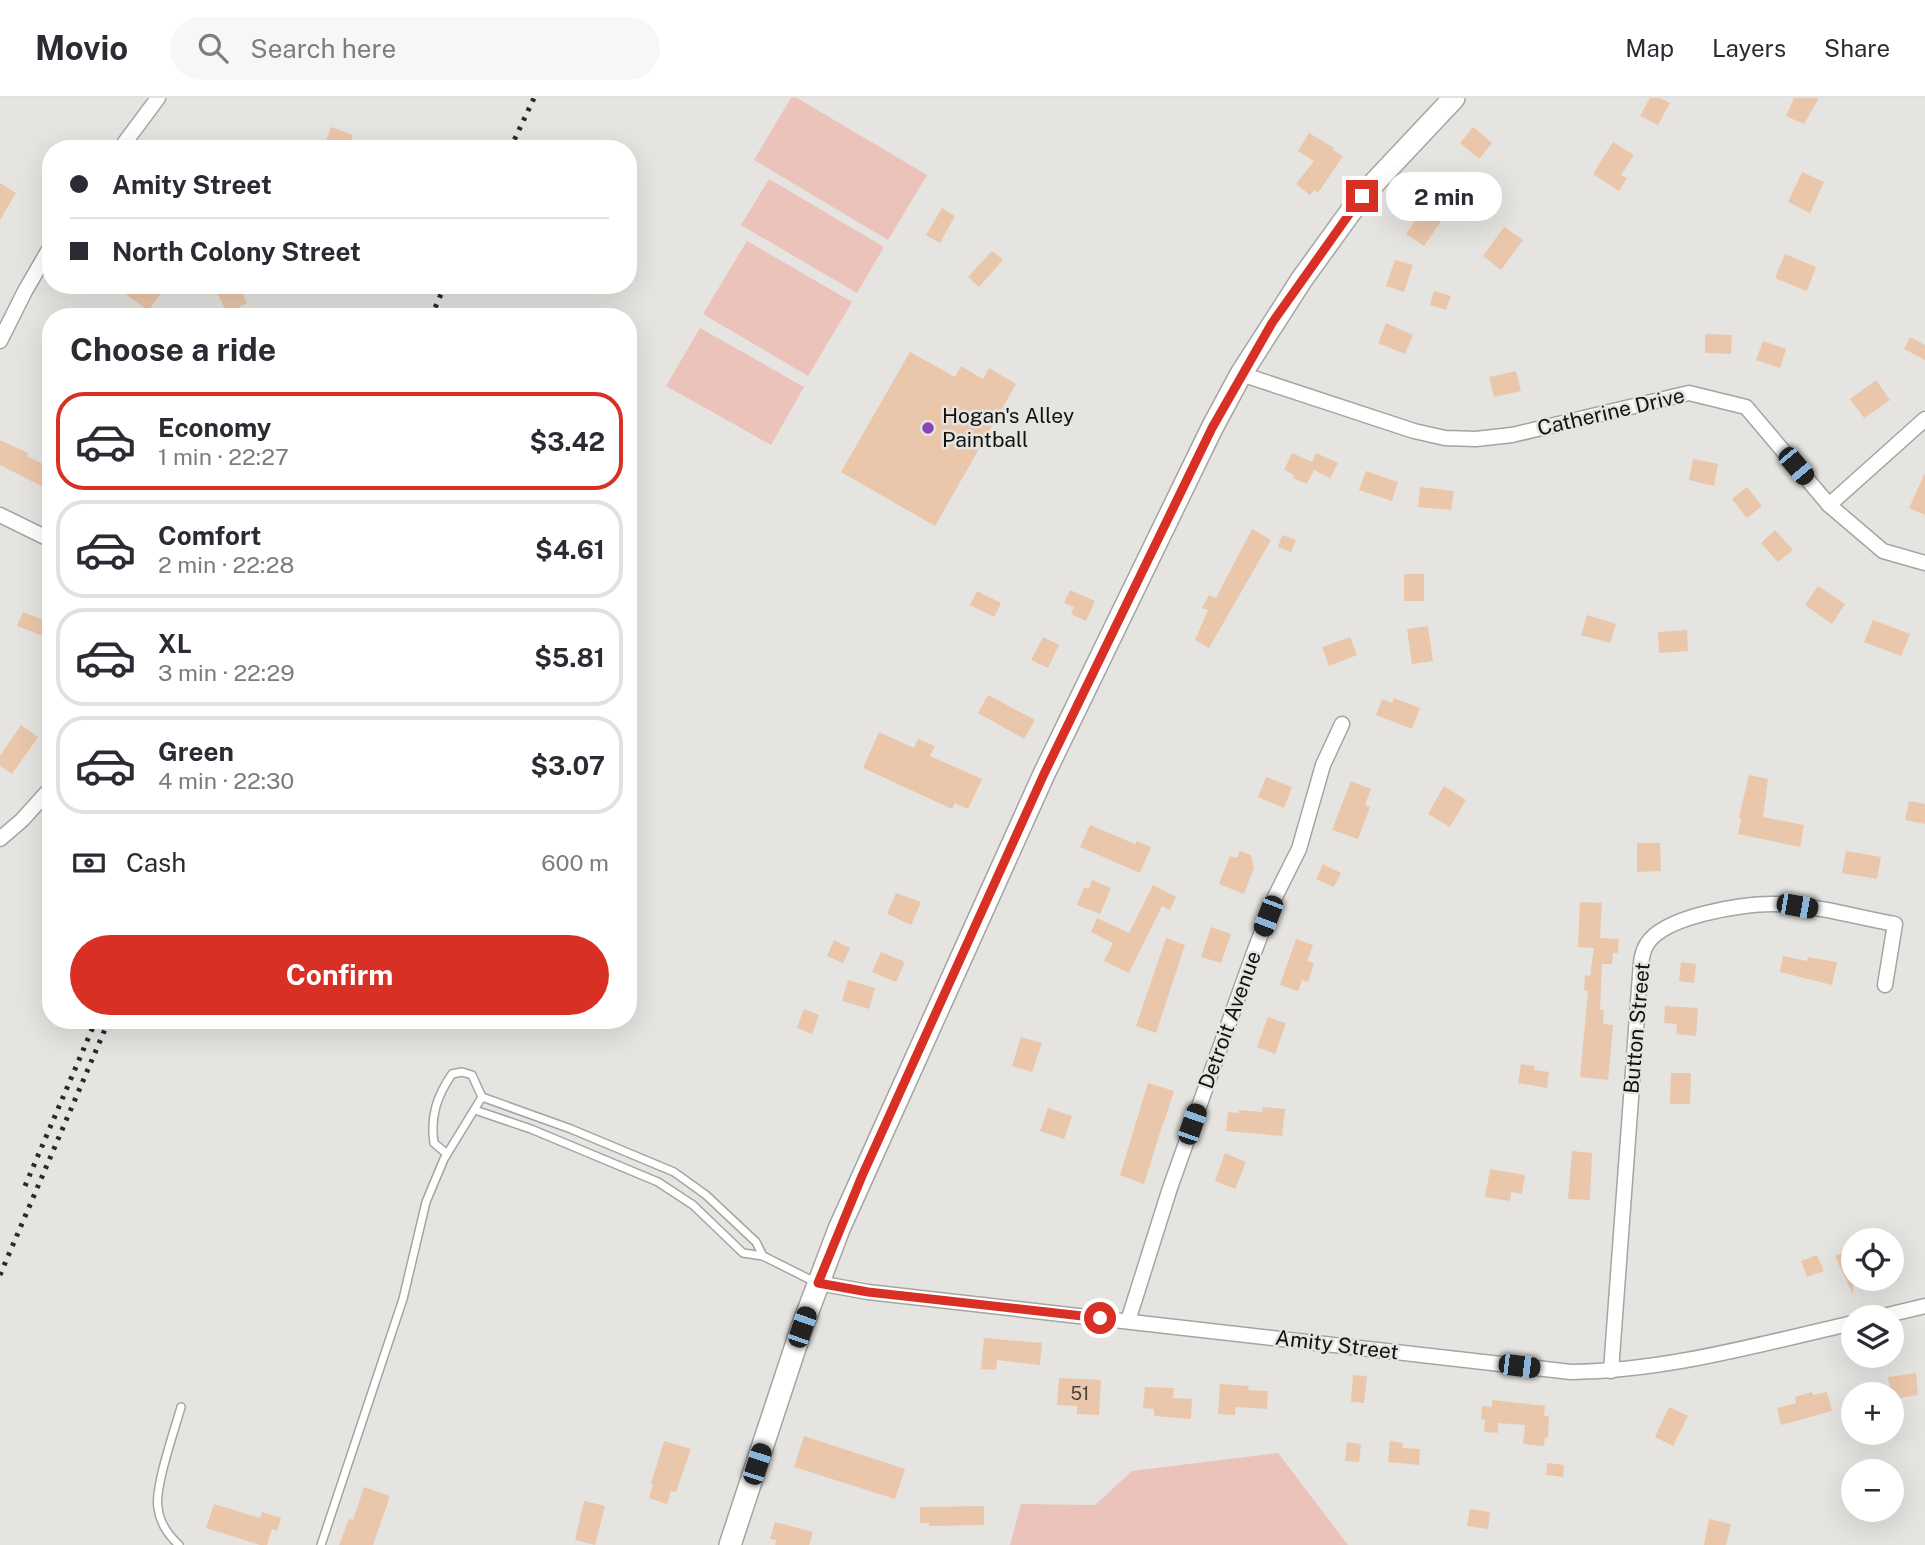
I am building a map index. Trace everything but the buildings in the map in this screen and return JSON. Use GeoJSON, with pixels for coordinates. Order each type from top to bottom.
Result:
{"type":"FeatureCollection","features":[{"type":"Feature","properties":{"kind":"main road"},"geometry":{"type":"LineString","coordinates":[[730,1545],[818,1283],[862,1176],[1044,774],[1200,452],[1241,374],[1301,279],[1362,196],[1454,98]]}},
{"type":"Feature","properties":{"kind":"street"},"geometry":{"type":"LineString","coordinates":[[127,140],[158,98]]}},
{"type":"Feature","properties":{"kind":"street"},"geometry":{"type":"LineString","coordinates":[[0,341],[42,262]]}},
{"type":"Feature","properties":{"kind":"street","name":"Catherine Drive"},"geometry":{"type":"LineString","coordinates":[[1241,374],[1414,431],[1455,438],[1476,439],[1512,435],[1689,393],[1746,407],[1829,505],[1883,551],[1925,563]]}},
{"type":"Feature","properties":{"kind":"street"},"geometry":{"type":"LineString","coordinates":[[1829,505],[1925,419]]}},
{"type":"Feature","properties":{"kind":"street"},"geometry":{"type":"LineString","coordinates":[[0,515],[42,536]]}},
{"type":"Feature","properties":{"kind":"street","name":"Detroit Avenue"},"geometry":{"type":"LineString","coordinates":[[1128,1321],[1170,1188],[1253,955],[1275,897],[1299,849],[1323,765],[1342,724]]}},
{"type":"Feature","properties":{"kind":"street"},"geometry":{"type":"LineString","coordinates":[[0,839],[22,821],[42,798]]}},
{"type":"Feature","properties":{"kind":"street","name":"Button Street"},"geometry":{"type":"LineString","coordinates":[[1611,1371],[1641,959],[1647,944],[1667,927],[1719,911],[1748,905],[1797,906],[1895,924],[1885,985]]}},
{"type":"Feature","properties":{"kind":"street","name":"Amity Street"},"geometry":{"type":"LineString","coordinates":[[818,1283],[895,1295],[1571,1372],[1611,1371],[1674,1362],[1841,1326]]}},
{"type":"Feature","properties":{"kind":"street"},"geometry":{"type":"LineString","coordinates":[[1904,1311],[1925,1306]]}},
{"type":"Feature","properties":{"kind":"lane"},"geometry":{"type":"LineString","coordinates":[[447,1154],[434,1143],[434,1106],[452,1074],[462,1072],[472,1075],[482,1097],[674,1172],[706,1195],[756,1242],[763,1256]]}},
{"type":"Feature","properties":{"kind":"lane"},"geometry":{"type":"LineString","coordinates":[[321,1545],[403,1298],[426,1202],[447,1154],[482,1097]]}},
{"type":"Feature","properties":{"kind":"lane"},"geometry":{"type":"LineString","coordinates":[[475,1110],[530,1129],[658,1182],[694,1205],[743,1252],[763,1256],[818,1283]]}},
{"type":"Feature","properties":{"kind":"lane"},"geometry":{"type":"LineString","coordinates":[[632,1171],[643,1159]]}},
{"type":"Feature","properties":{"kind":"lane"},"geometry":{"type":"LineString","coordinates":[[179,1545],[166,1533],[157,1506],[163,1470],[181,1407]]}},
{"type":"Feature","properties":{"kind":"shaded area"},"geometry":{"type":"Polygon","coordinates":[[[791,98],[797,98],[927,175],[888,240],[754,160],[791,98]]]}},
{"type":"Feature","properties":{"kind":"shaded area"},"geometry":{"type":"Polygon","coordinates":[[[769,179],[884,247],[857,293],[741,225],[769,179]]]}},
{"type":"Feature","properties":{"kind":"shaded area"},"geometry":{"type":"Polygon","coordinates":[[[747,241],[852,302],[808,376],[703,314],[747,241]]]}},
{"type":"Feature","properties":{"kind":"shaded area"},"geometry":{"type":"Polygon","coordinates":[[[700,328],[804,387],[771,445],[666,386],[700,328]]]}},
{"type":"Feature","properties":{"kind":"shaded area"},"geometry":{"type":"Polygon","coordinates":[[[1278,1453],[1348,1545],[1010,1545],[1021,1504],[1095,1505],[1132,1471],[1278,1453]]]}},
{"type":"Feature","properties":{"kind":"railway"},"geometry":{"type":"LineString","coordinates":[[514,140],[534,98]]}},
{"type":"Feature","properties":{"kind":"railway"},"geometry":{"type":"LineString","coordinates":[[435,308],[441,294]]}},
{"type":"Feature","properties":{"kind":"railway"},"geometry":{"type":"LineString","coordinates":[[25,1186],[92,1029]]}},
{"type":"Feature","properties":{"kind":"railway"},"geometry":{"type":"LineString","coordinates":[[0,1275],[105,1029]]}},
{"type":"Feature","properties":{"kind":"place","name":"Hogan's Alley Paintball"},"geometry":{"type":"Point","coordinates":[928,428]}},
{"type":"Feature","properties":{"kind":"route"},"geometry":{"type":"LineString","coordinates":[[1100,1318],[868,1292],[818,1283],[862,1176],[1044,774],[1212,428],[1272,323],[1362,196]]}}]}
